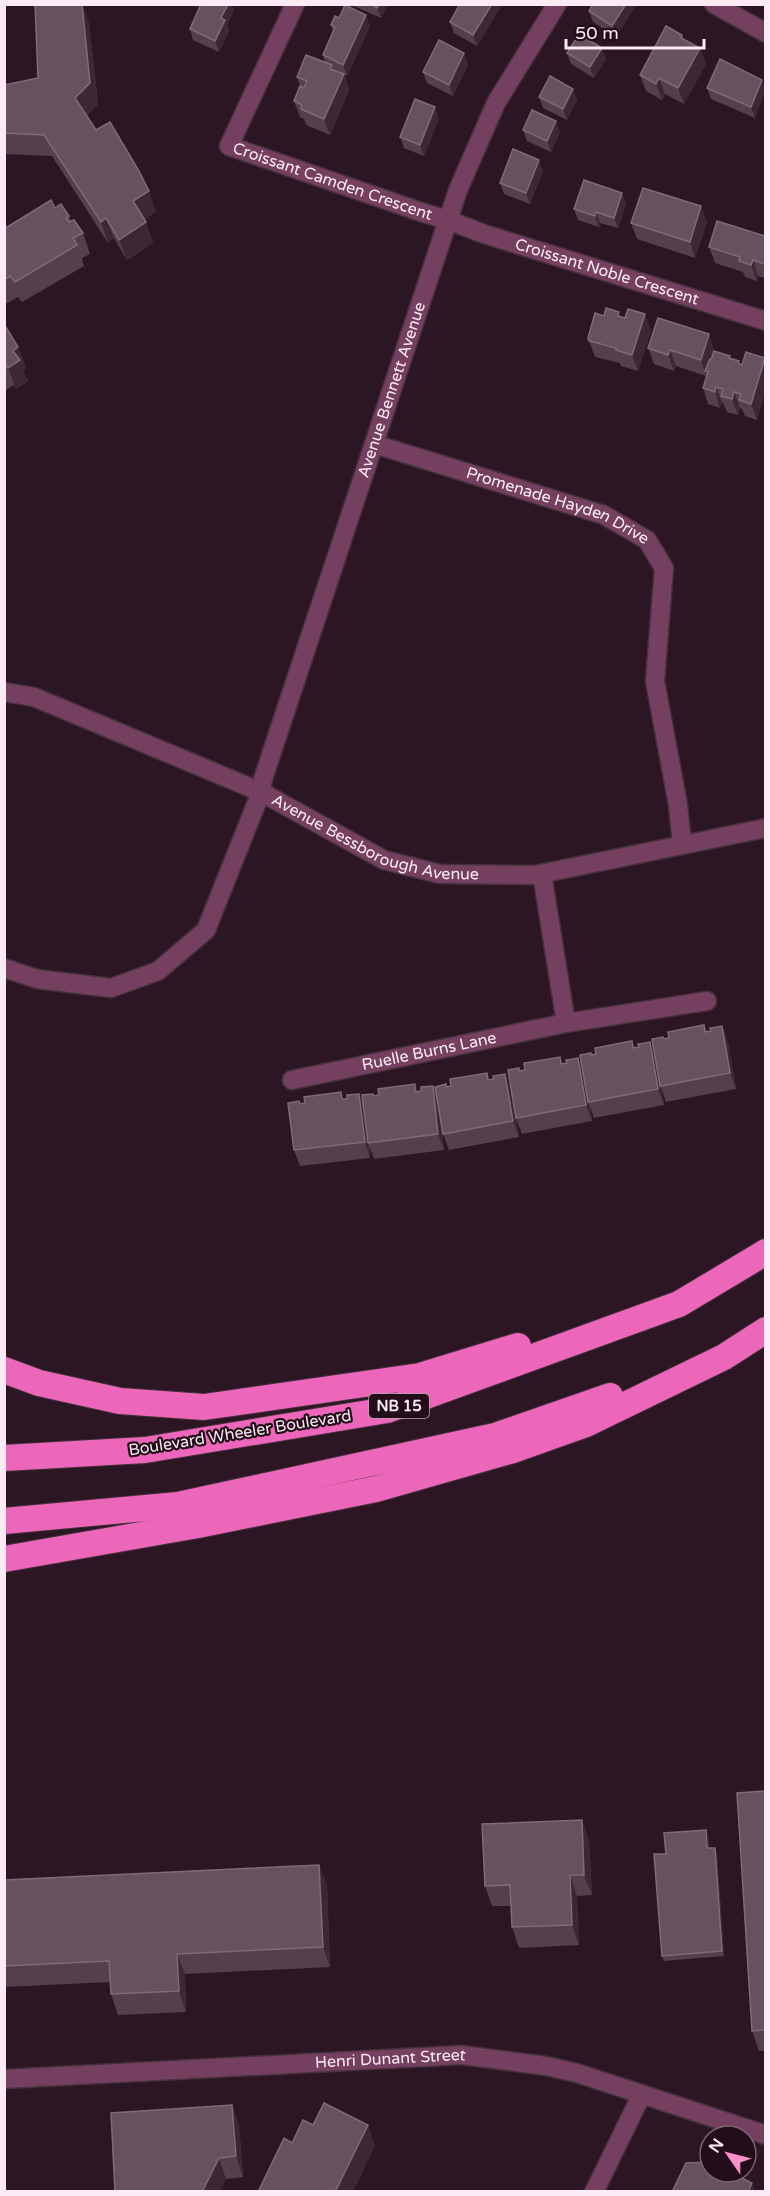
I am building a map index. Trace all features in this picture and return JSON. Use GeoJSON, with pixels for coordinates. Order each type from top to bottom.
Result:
{"type":"FeatureCollection","features":[{"type":"Feature","properties":{"kind":"highway"},"geometry":{"type":"LineString","coordinates":[[4,1370],[39,1383],[120,1401],[204,1407],[420,1376],[623,1313],[755,1259]]}},
{"type":"Feature","properties":{"kind":"highway","name":"Boulevard Wheeler Boulevard"},"geometry":{"type":"LineString","coordinates":[[4,1458],[146,1450],[387,1410],[679,1304],[755,1259]]}},
{"type":"Feature","properties":{"kind":"highway"},"geometry":{"type":"LineString","coordinates":[[4,1521],[178,1505],[495,1436],[599,1401],[765,1323]]}},
{"type":"Feature","properties":{"kind":"highway"},"geometry":{"type":"LineString","coordinates":[[4,1559],[198,1525],[376,1489],[513,1450],[586,1425],[724,1357],[765,1330]]}},
{"type":"Feature","properties":{"kind":"street","name":"Croissant Camden Crescent"},"geometry":{"type":"LineString","coordinates":[[295,4],[229,146],[448,220]]}},
{"type":"Feature","properties":{"kind":"street","name":"Avenue Bennett Avenue"},"geometry":{"type":"LineString","coordinates":[[4,968],[37,979],[111,988],[158,971],[206,930],[261,792],[263,779],[458,190],[496,103],[557,4]]}},
{"type":"Feature","properties":{"kind":"street"},"geometry":{"type":"LineString","coordinates":[[714,4],[765,33]]}},
{"type":"Feature","properties":{"kind":"street","name":"Croissant Noble Crescent"},"geometry":{"type":"LineString","coordinates":[[448,220],[484,234],[765,321]]}},
{"type":"Feature","properties":{"kind":"street","name":"Promenade Hayden Drive"},"geometry":{"type":"LineString","coordinates":[[374,444],[604,515],[647,540],[664,568],[655,681],[678,805],[682,844]]}},
{"type":"Feature","properties":{"kind":"street","name":"Avenue Bessborough Avenue"},"geometry":{"type":"LineString","coordinates":[[4,692],[34,696],[261,792],[384,860],[440,874],[542,874],[765,828]]}},
{"type":"Feature","properties":{"kind":"street"},"geometry":{"type":"LineString","coordinates":[[542,874],[566,1023]]}},
{"type":"Feature","properties":{"kind":"street","name":"Ruelle Burns Lane"},"geometry":{"type":"LineString","coordinates":[[292,1080],[566,1023],[707,1001]]}},
{"type":"Feature","properties":{"kind":"street","name":"Henri Dunant Street"},"geometry":{"type":"LineString","coordinates":[[4,2079],[462,2055],[546,2066],[577,2073],[765,2135]]}},
{"type":"Feature","properties":{"kind":"street"},"geometry":{"type":"LineString","coordinates":[[594,2192],[642,2094]]}},
{"type":"Feature","properties":{"kind":"building"},"geometry":{"type":"Polygon","coordinates":[[[35,4],[82,4],[90,83],[75,98],[96,130],[110,122],[149,191],[133,201],[146,222],[119,240],[106,218],[101,222],[44,135],[4,133],[4,85],[38,78],[35,4]]]}},
{"type":"Feature","properties":{"kind":"building"},"geometry":{"type":"Polygon","coordinates":[[[201,4],[228,4],[221,18],[225,20],[215,41],[190,29],[201,4]]]}},
{"type":"Feature","properties":{"kind":"building"},"geometry":{"type":"Polygon","coordinates":[[[460,4],[492,4],[473,35],[450,22],[460,4]]]}},
{"type":"Feature","properties":{"kind":"building"},"geometry":{"type":"Polygon","coordinates":[[[593,4],[626,4],[612,26],[589,11],[593,4]]]}},
{"type":"Feature","properties":{"kind":"building"},"geometry":{"type":"Polygon","coordinates":[[[345,5],[366,15],[343,65],[323,55],[335,27],[331,25],[335,16],[339,18],[345,5]]]}},
{"type":"Feature","properties":{"kind":"building"},"geometry":{"type":"Polygon","coordinates":[[[666,26],[682,35],[681,38],[700,48],[678,88],[659,78],[656,84],[640,75],[666,26]]]}},
{"type":"Feature","properties":{"kind":"building"},"geometry":{"type":"Polygon","coordinates":[[[579,34],[602,48],[590,67],[567,53],[579,34]]]}},
{"type":"Feature","properties":{"kind":"building"},"geometry":{"type":"Polygon","coordinates":[[[439,40],[464,53],[449,85],[423,72],[439,40]]]}},
{"type":"Feature","properties":{"kind":"building"},"geometry":{"type":"Polygon","coordinates":[[[306,55],[332,65],[330,69],[344,74],[324,119],[301,109],[302,105],[294,101],[300,86],[304,88],[307,81],[297,77],[306,55]]]}},
{"type":"Feature","properties":{"kind":"building"},"geometry":{"type":"Polygon","coordinates":[[[720,59],[762,80],[751,107],[707,88],[720,59]]]}},
{"type":"Feature","properties":{"kind":"building"},"geometry":{"type":"Polygon","coordinates":[[[550,76],[573,89],[563,109],[539,97],[550,76]]]}},
{"type":"Feature","properties":{"kind":"building"},"geometry":{"type":"Polygon","coordinates":[[[415,99],[435,107],[420,145],[400,137],[415,99]]]}},
{"type":"Feature","properties":{"kind":"building"},"geometry":{"type":"Polygon","coordinates":[[[532,110],[556,121],[547,141],[523,130],[532,110]]]}},
{"type":"Feature","properties":{"kind":"building"},"geometry":{"type":"Polygon","coordinates":[[[513,149],[539,160],[526,193],[500,183],[513,149]]]}},
{"type":"Feature","properties":{"kind":"building"},"geometry":{"type":"Polygon","coordinates":[[[584,180],[622,193],[614,218],[596,212],[595,216],[574,209],[584,180]]]}},
{"type":"Feature","properties":{"kind":"building"},"geometry":{"type":"Polygon","coordinates":[[[643,188],[701,206],[690,242],[631,223],[643,188]]]}},
{"type":"Feature","properties":{"kind":"building"},"geometry":{"type":"Polygon","coordinates":[[[51,200],[55,208],[61,204],[69,216],[66,218],[69,222],[74,220],[83,233],[73,238],[77,245],[15,282],[10,276],[4,280],[4,229],[51,200]]]}},
{"type":"Feature","properties":{"kind":"building"},"geometry":{"type":"Polygon","coordinates":[[[717,221],[765,236],[765,264],[753,260],[751,265],[739,261],[740,257],[709,247],[717,221]]]}},
{"type":"Feature","properties":{"kind":"building"},"geometry":{"type":"Polygon","coordinates":[[[606,308],[619,312],[618,316],[625,318],[628,309],[645,314],[632,355],[589,341],[595,313],[604,316],[606,308]]]}},
{"type":"Feature","properties":{"kind":"building"},"geometry":{"type":"Polygon","coordinates":[[[658,318],[709,334],[701,360],[670,350],[668,355],[648,348],[658,318]]]}},
{"type":"Feature","properties":{"kind":"building"},"geometry":{"type":"Polygon","coordinates":[[[4,324],[18,347],[13,351],[20,360],[8,368],[4,366],[4,324]]]}},
{"type":"Feature","properties":{"kind":"building"},"geometry":{"type":"Polygon","coordinates":[[[714,351],[730,356],[729,358],[739,361],[738,363],[742,365],[746,352],[765,358],[751,404],[739,400],[741,394],[734,392],[732,399],[721,396],[723,389],[716,387],[715,392],[703,388],[708,372],[705,371],[714,351]]]}},
{"type":"Feature","properties":{"kind":"building"},"geometry":{"type":"Polygon","coordinates":[[[704,1025],[705,1032],[711,1031],[710,1028],[722,1026],[730,1073],[660,1086],[652,1039],[669,1038],[668,1032],[704,1025]]]}},
{"type":"Feature","properties":{"kind":"building"},"geometry":{"type":"Polygon","coordinates":[[[632,1041],[633,1048],[639,1047],[638,1044],[650,1042],[658,1089],[588,1102],[580,1055],[596,1054],[595,1048],[632,1041]]]}},
{"type":"Feature","properties":{"kind":"building"},"geometry":{"type":"Polygon","coordinates":[[[560,1057],[561,1064],[567,1063],[566,1060],[578,1058],[586,1105],[516,1118],[508,1070],[519,1068],[519,1071],[525,1070],[524,1063],[560,1057]]]}},
{"type":"Feature","properties":{"kind":"building"},"geometry":{"type":"Polygon","coordinates":[[[487,1073],[488,1080],[494,1079],[493,1076],[505,1074],[513,1121],[443,1134],[435,1087],[446,1084],[446,1087],[451,1086],[450,1079],[487,1073]]]}},
{"type":"Feature","properties":{"kind":"building"},"geometry":{"type":"Polygon","coordinates":[[[415,1084],[415,1092],[421,1091],[421,1087],[433,1086],[438,1134],[368,1143],[362,1095],[379,1095],[378,1089],[415,1084]]]}},
{"type":"Feature","properties":{"kind":"building"},"geometry":{"type":"Polygon","coordinates":[[[341,1092],[342,1099],[347,1099],[347,1095],[359,1094],[365,1142],[294,1150],[288,1103],[299,1101],[300,1104],[305,1103],[304,1097],[341,1092]]]}},
{"type":"Feature","properties":{"kind":"building"},"geometry":{"type":"Polygon","coordinates":[[[765,1791],[765,2030],[752,2031],[737,1793],[765,1791]]]}},
{"type":"Feature","properties":{"kind":"building"},"geometry":{"type":"Polygon","coordinates":[[[582,1820],[584,1875],[570,1875],[572,1925],[512,1927],[510,1885],[485,1886],[482,1824],[582,1820]]]}},
{"type":"Feature","properties":{"kind":"building"},"geometry":{"type":"Polygon","coordinates":[[[706,1830],[707,1848],[715,1848],[722,1951],[662,1956],[654,1854],[666,1854],[664,1833],[706,1830]]]}},
{"type":"Feature","properties":{"kind":"building"},"geometry":{"type":"Polygon","coordinates":[[[319,1865],[323,1947],[177,1954],[179,1991],[111,1994],[109,1961],[4,1966],[4,1880],[319,1865]]]}},
{"type":"Feature","properties":{"kind":"building"},"geometry":{"type":"Polygon","coordinates":[[[324,2103],[368,2125],[335,2192],[258,2192],[284,2138],[292,2143],[303,2120],[313,2125],[324,2103]]]}},
{"type":"Feature","properties":{"kind":"building"},"geometry":{"type":"Polygon","coordinates":[[[232,2105],[236,2156],[219,2158],[202,2192],[115,2192],[111,2113],[232,2105]]]}},
{"type":"Feature","properties":{"kind":"building"},"geometry":{"type":"Polygon","coordinates":[[[698,2162],[698,2184],[752,2184],[748,2192],[672,2192],[686,2163],[698,2162]]]}}]}
